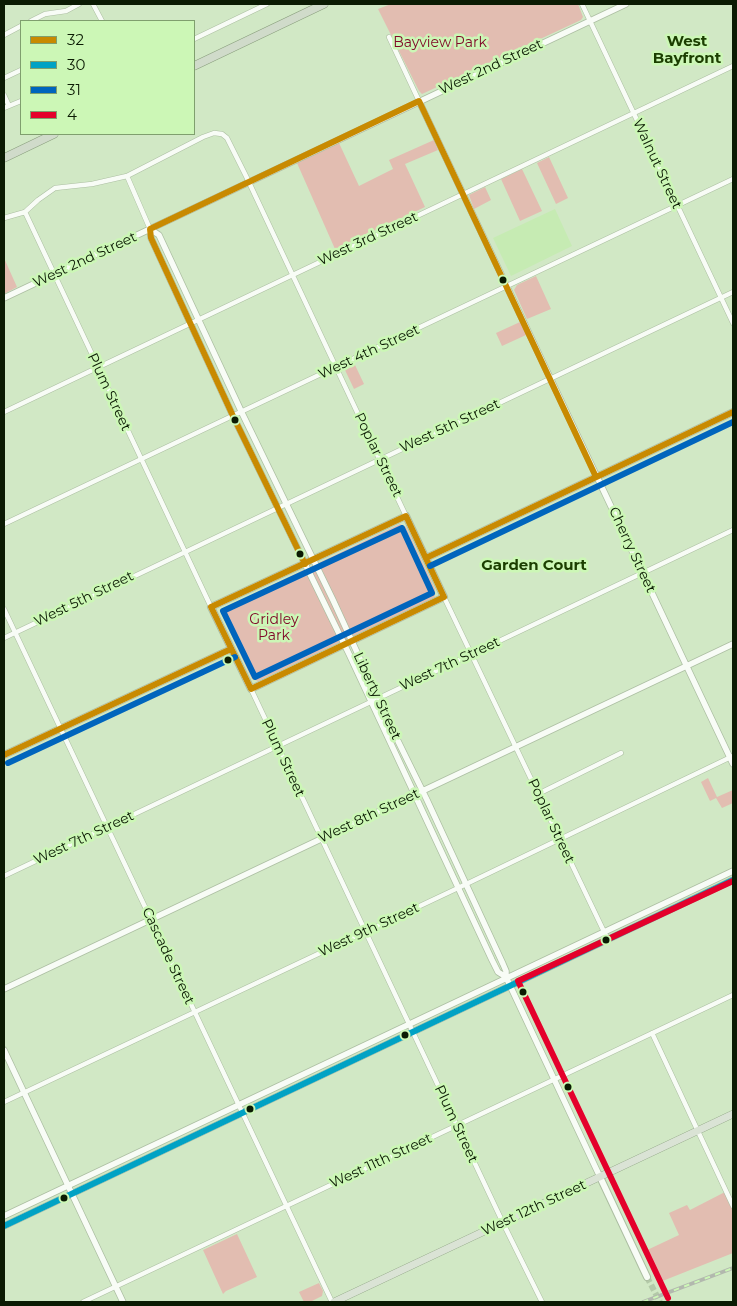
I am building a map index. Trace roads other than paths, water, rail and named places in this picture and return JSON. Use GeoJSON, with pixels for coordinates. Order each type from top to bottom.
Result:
{"type":"FeatureCollection","features":[{"type":"Feature","properties":{"kind":"highway"},"geometry":{"type":"LineString","coordinates":[[195,66],[324,4]]}},
{"type":"Feature","properties":{"kind":"highway"},"geometry":{"type":"LineString","coordinates":[[4,158],[52,135]]}},
{"type":"Feature","properties":{"kind":"main road"},"geometry":{"type":"LineString","coordinates":[[426,558],[733,412]]}},
{"type":"Feature","properties":{"kind":"main road"},"geometry":{"type":"LineString","coordinates":[[211,607],[406,516]]}},
{"type":"Feature","properties":{"kind":"main road","name":"Poplar Street"},"geometry":{"type":"LineString","coordinates":[[406,516],[444,597]]}},
{"type":"Feature","properties":{"kind":"main road"},"geometry":{"type":"LineString","coordinates":[[251,689],[444,597]]}},
{"type":"Feature","properties":{"kind":"main road","name":"Plum Street"},"geometry":{"type":"LineString","coordinates":[[211,607],[251,689]]}},
{"type":"Feature","properties":{"kind":"main road"},"geometry":{"type":"LineString","coordinates":[[4,756],[230,649]]}},
{"type":"Feature","properties":{"kind":"main road","name":"West 12th Street"},"geometry":{"type":"LineString","coordinates":[[333,1302],[733,1114]]}},
{"type":"Feature","properties":{"kind":"main road","name":"Liberty Street"},"geometry":{"type":"LineString","coordinates":[[600,1177],[647,1276]]}},
{"type":"Feature","properties":{"kind":"street"},"geometry":{"type":"LineString","coordinates":[[32,20],[45,14],[66,10],[79,4]]}},
{"type":"Feature","properties":{"kind":"street"},"geometry":{"type":"LineString","coordinates":[[93,4],[101,20]]}},
{"type":"Feature","properties":{"kind":"street"},"geometry":{"type":"LineString","coordinates":[[195,39],[267,4]]}},
{"type":"Feature","properties":{"kind":"street","name":"Walnut Street"},"geometry":{"type":"LineString","coordinates":[[582,4],[733,323]]}},
{"type":"Feature","properties":{"kind":"street","name":"West 2nd Street"},"geometry":{"type":"LineString","coordinates":[[4,298],[626,4]]}},
{"type":"Feature","properties":{"kind":"street"},"geometry":{"type":"LineString","coordinates":[[4,35],[20,27]]}},
{"type":"Feature","properties":{"kind":"street","name":"Cherry Street"},"geometry":{"type":"LineString","coordinates":[[389,38],[596,477],[732,759]]}},
{"type":"Feature","properties":{"kind":"street","name":"West 3rd Street"},"geometry":{"type":"LineString","coordinates":[[4,412],[733,66]]}},
{"type":"Feature","properties":{"kind":"street"},"geometry":{"type":"LineString","coordinates":[[4,78],[20,70]]}},
{"type":"Feature","properties":{"kind":"street"},"geometry":{"type":"LineString","coordinates":[[4,95],[6,107],[20,101]]}},
{"type":"Feature","properties":{"kind":"street","name":"Poplar Street"},"geometry":{"type":"LineString","coordinates":[[127,176],[203,137],[214,133],[222,134],[227,138],[406,516]]}},
{"type":"Feature","properties":{"kind":"street"},"geometry":{"type":"LineString","coordinates":[[4,218],[25,212],[43,195],[55,188],[92,184],[127,176]]}},
{"type":"Feature","properties":{"kind":"street","name":"Liberty Street"},"geometry":{"type":"LineString","coordinates":[[127,176],[150,229],[151,238],[233,416],[344,645],[498,972],[506,977]]}},
{"type":"Feature","properties":{"kind":"street","name":"West 4th Street"},"geometry":{"type":"LineString","coordinates":[[4,524],[733,179]]}},
{"type":"Feature","properties":{"kind":"street","name":"Plum Street"},"geometry":{"type":"LineString","coordinates":[[25,212],[211,607]]}},
{"type":"Feature","properties":{"kind":"street","name":"Liberty Street"},"geometry":{"type":"LineString","coordinates":[[150,229],[159,235],[423,791],[503,964],[510,986],[600,1177]]}},
{"type":"Feature","properties":{"kind":"street","name":"West 5th Street"},"geometry":{"type":"LineString","coordinates":[[4,638],[733,292]]}},
{"type":"Feature","properties":{"kind":"street","name":"West 7th Street"},"geometry":{"type":"LineString","coordinates":[[4,876],[733,530]]}},
{"type":"Feature","properties":{"kind":"street","name":"Poplar Street"},"geometry":{"type":"LineString","coordinates":[[444,597],[608,940]]}},
{"type":"Feature","properties":{"kind":"street","name":"Cascade Street"},"geometry":{"type":"LineString","coordinates":[[4,609],[333,1302]]}},
{"type":"Feature","properties":{"kind":"street","name":"West 8th Street"},"geometry":{"type":"LineString","coordinates":[[4,989],[733,644]]}},
{"type":"Feature","properties":{"kind":"street","name":"Plum Street"},"geometry":{"type":"LineString","coordinates":[[251,689],[542,1302]]}},
{"type":"Feature","properties":{"kind":"street"},"geometry":{"type":"LineString","coordinates":[[538,794],[621,754]]}},
{"type":"Feature","properties":{"kind":"street","name":"West 9th Street"},"geometry":{"type":"LineString","coordinates":[[4,1102],[195,1013],[560,838],[732,759]]}},
{"type":"Feature","properties":{"kind":"street"},"geometry":{"type":"LineString","coordinates":[[4,1216],[733,870]]}},
{"type":"Feature","properties":{"kind":"street"},"geometry":{"type":"LineString","coordinates":[[4,1226],[733,880]]}},
{"type":"Feature","properties":{"kind":"street"},"geometry":{"type":"LineString","coordinates":[[689,891],[693,899]]}},
{"type":"Feature","properties":{"kind":"street","name":"West 11th Street"},"geometry":{"type":"LineString","coordinates":[[83,1302],[733,995]]}},
{"type":"Feature","properties":{"kind":"street"},"geometry":{"type":"LineString","coordinates":[[652,1033],[733,1206]]}},
{"type":"Feature","properties":{"kind":"street"},"geometry":{"type":"LineString","coordinates":[[4,1050],[123,1302]]}},
{"type":"Feature","properties":{"kind":"street"},"geometry":{"type":"LineString","coordinates":[[324,1064],[328,1072]]}},
{"type":"Feature","properties":{"kind":"street"},"geometry":{"type":"LineString","coordinates":[[178,1133],[182,1141]]}},
{"type":"Feature","properties":{"kind":"tunnel"},"geometry":{"type":"LineString","coordinates":[[647,1277],[660,1302]]}},
{"type":"Feature","properties":{"kind":"railway"},"geometry":{"type":"LineString","coordinates":[[643,1302],[733,1268]]}},
{"type":"Feature","properties":{"kind":"district","name":"West Bayfront"},"geometry":{"type":"Point","coordinates":[687,50]}},
{"type":"Feature","properties":{"kind":"district","name":"Garden Court"},"geometry":{"type":"Point","coordinates":[534,566]}},
{"type":"Feature","properties":{"kind":"park label","name":"Bayview Park"},"geometry":{"type":"Point","coordinates":[440,43]}},
{"type":"Feature","properties":{"kind":"park label","name":"Gridley Park"},"geometry":{"type":"Point","coordinates":[274,628]}}]}
